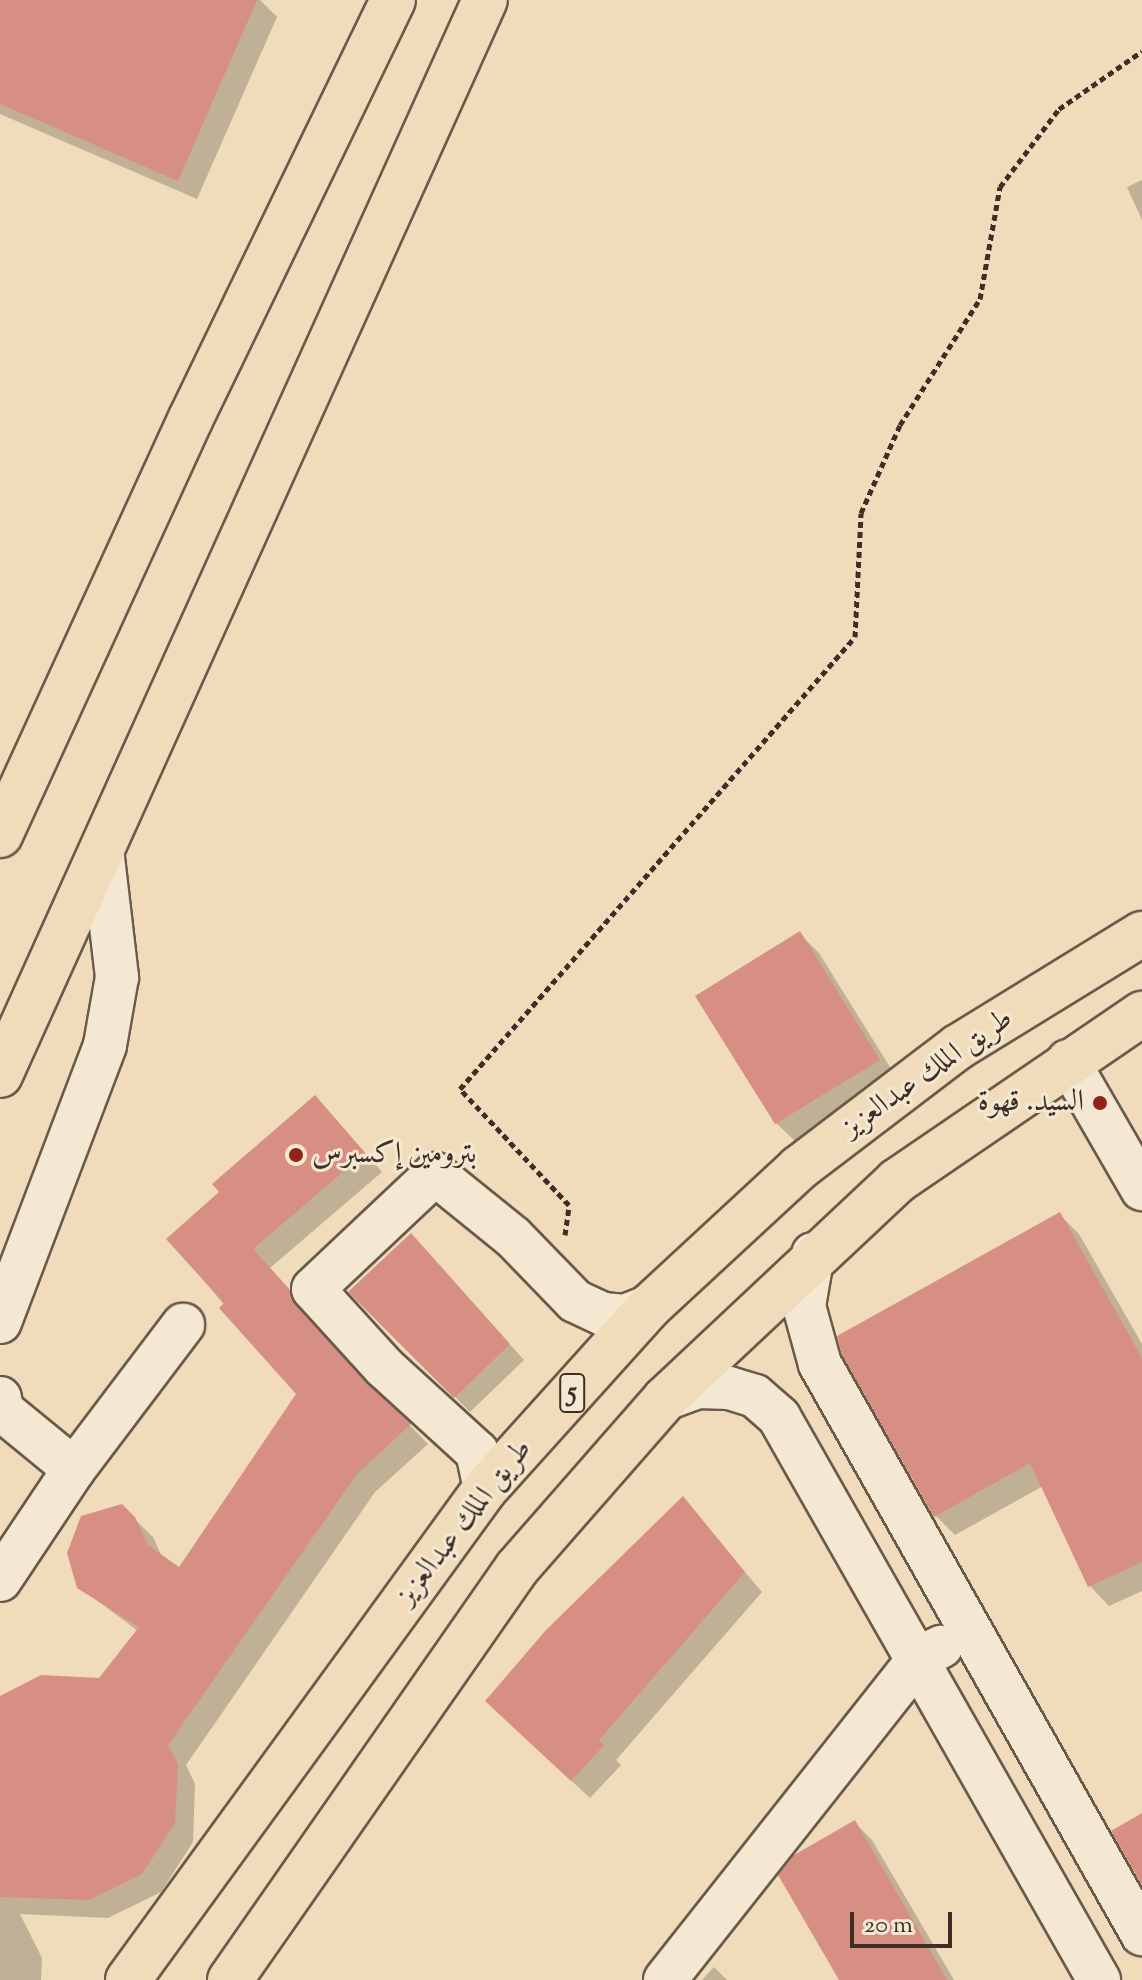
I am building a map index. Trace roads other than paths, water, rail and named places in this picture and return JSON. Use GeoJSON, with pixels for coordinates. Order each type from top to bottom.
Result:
{"type":"FeatureCollection","features":[{"type":"Feature","properties":{"kind":"main road"},"geometry":{"type":"LineString","coordinates":[[0,835],[190,420],[393,0]]}},
{"type":"Feature","properties":{"kind":"main road"},"geometry":{"type":"LineString","coordinates":[[0,1075],[485,0]]}},
{"type":"Feature","properties":{"kind":"main road","name":"طريق الملك عبدالعزيز"},"geometry":{"type":"LineString","coordinates":[[128,1980],[485,1489],[650,1306],[799,1168],[958,1047],[1142,934]]}},
{"type":"Feature","properties":{"kind":"main road"},"geometry":{"type":"LineString","coordinates":[[230,1980],[517,1568],[665,1399],[813,1254],[897,1181],[1068,1061],[1142,1014]]}},
{"type":"Feature","properties":{"kind":"street"},"geometry":{"type":"LineString","coordinates":[[0,1322],[105,1045],[117,977],[102,849]]}},
{"type":"Feature","properties":{"kind":"street"},"geometry":{"type":"LineString","coordinates":[[1068,1061],[1142,1189]]}},
{"type":"Feature","properties":{"kind":"street"},"geometry":{"type":"LineString","coordinates":[[485,1489],[477,1452],[384,1367],[313,1289],[435,1174],[513,1237],[557,1287],[603,1314],[625,1316],[650,1306]]}},
{"type":"Feature","properties":{"kind":"street"},"geometry":{"type":"LineString","coordinates":[[813,1254],[805,1281],[808,1329],[850,1418],[1142,1934]]}},
{"type":"Feature","properties":{"kind":"street"},"geometry":{"type":"LineString","coordinates":[[0,1580],[74,1469],[183,1325]]}},
{"type":"Feature","properties":{"kind":"street"},"geometry":{"type":"LineString","coordinates":[[665,1399],[698,1387],[755,1396],[779,1417],[919,1658],[1099,1980]]}},
{"type":"Feature","properties":{"kind":"street"},"geometry":{"type":"LineString","coordinates":[[0,1398],[2,1410],[74,1469]]}},
{"type":"Feature","properties":{"kind":"street"},"geometry":{"type":"LineString","coordinates":[[801,1451],[850,1418]]}},
{"type":"Feature","properties":{"kind":"street"},"geometry":{"type":"LineString","coordinates":[[665,1980],[919,1658],[972,1630]]}},
{"type":"Feature","properties":{"kind":"place","name":"السيد. قهوة"},"geometry":{"type":"Point","coordinates":[1100,1103]}},
{"type":"Feature","properties":{"kind":"place","name":"بترومين إكسبرس"},"geometry":{"type":"Point","coordinates":[296,1155]}}]}
